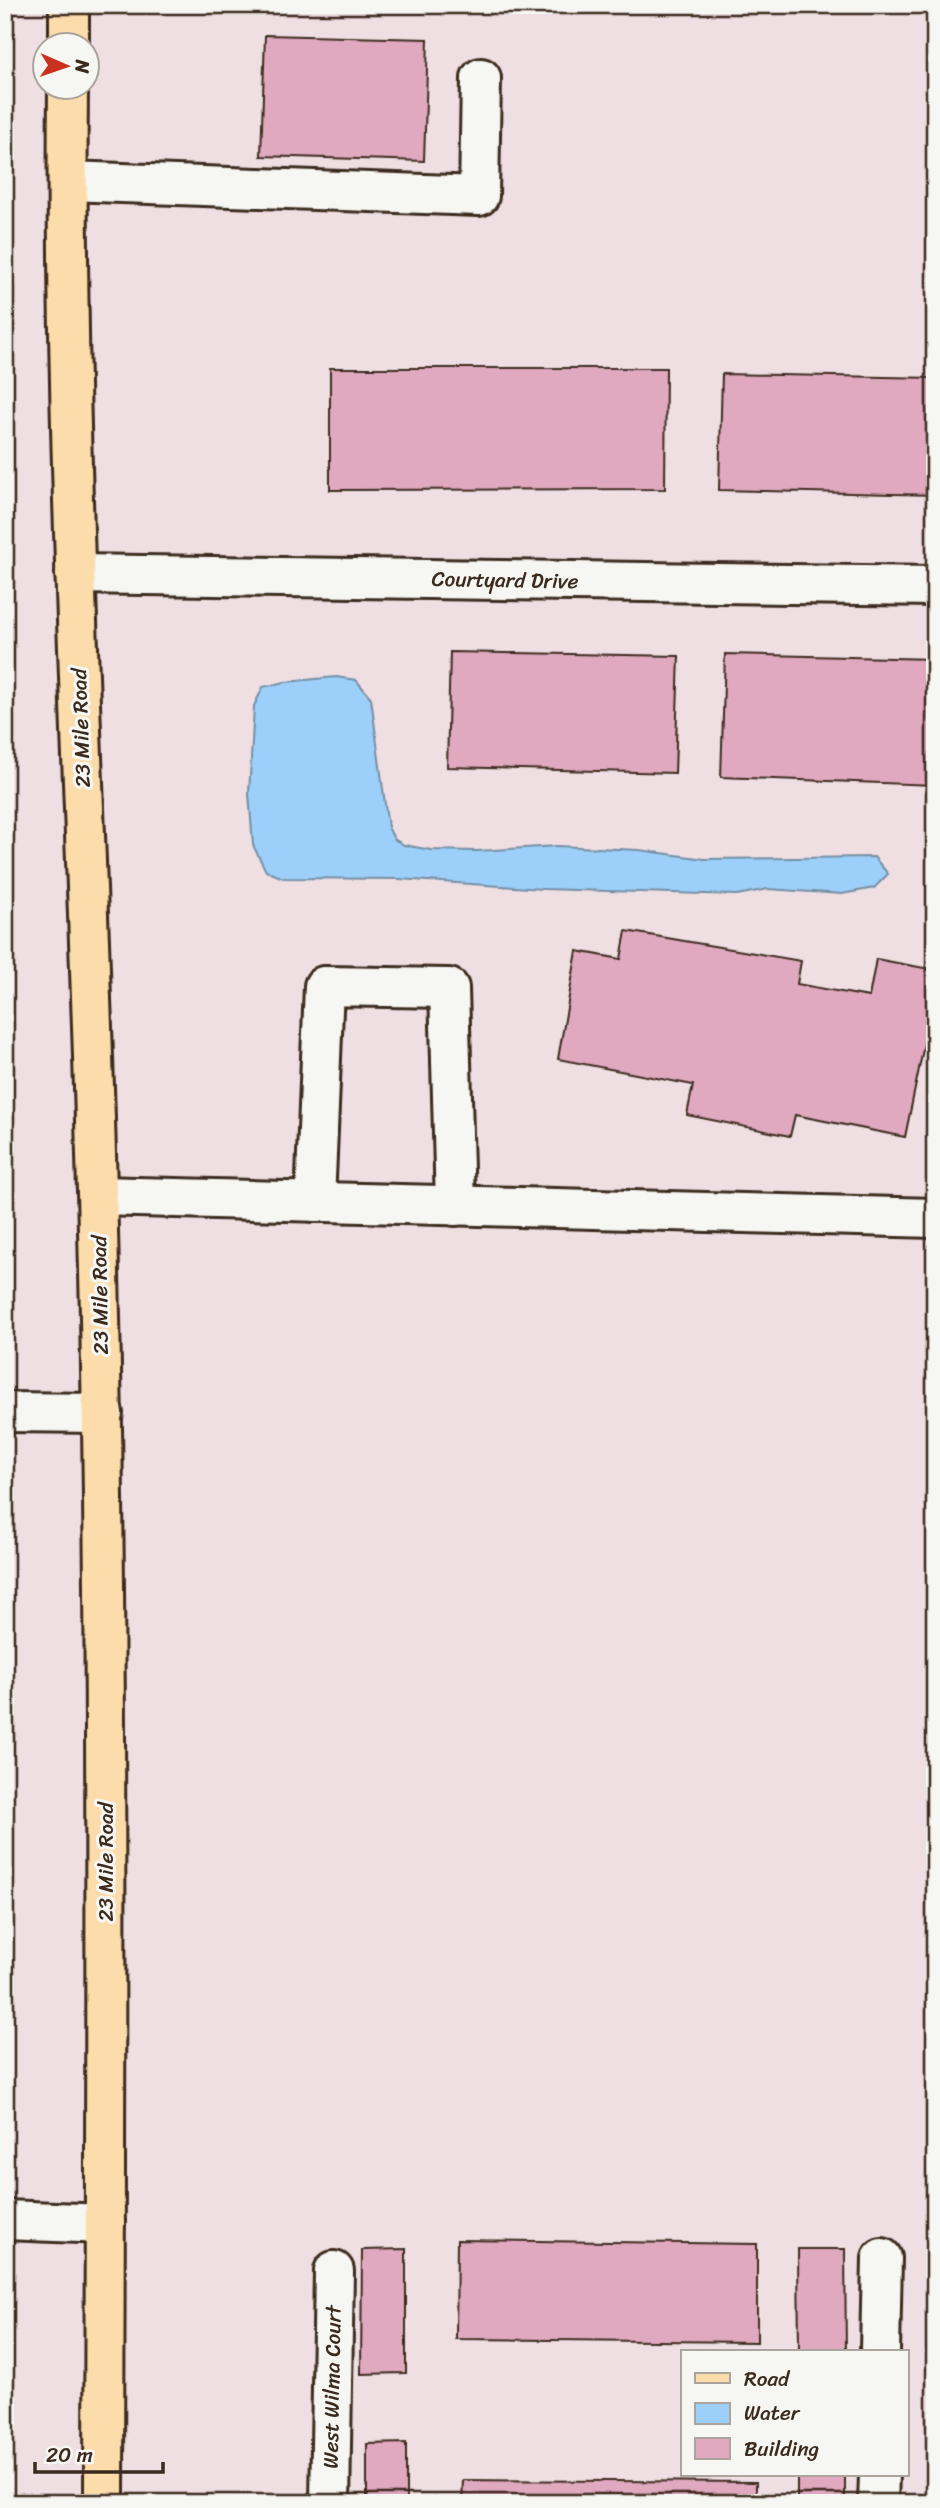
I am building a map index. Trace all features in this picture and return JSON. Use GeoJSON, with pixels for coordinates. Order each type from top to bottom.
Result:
{"type":"FeatureCollection","features":[{"type":"Feature","properties":{"kind":"main road"},"geometry":{"type":"LineString","coordinates":[[69,5],[69,32]]}},
{"type":"Feature","properties":{"kind":"main road","name":"23 Mile Road"},"geometry":{"type":"LineString","coordinates":[[68,102],[75,574],[98,1196],[106,1557],[104,2503]]}},
{"type":"Feature","properties":{"kind":"street"},"geometry":{"type":"LineString","coordinates":[[68,181],[479,196],[481,78]]}},
{"type":"Feature","properties":{"kind":"street","name":"Courtyard Drive"},"geometry":{"type":"LineString","coordinates":[[75,574],[935,586]]}},
{"type":"Feature","properties":{"kind":"street"},"geometry":{"type":"LineString","coordinates":[[316,1202],[324,986],[449,988],[455,1206]]}},
{"type":"Feature","properties":{"kind":"street"},"geometry":{"type":"LineString","coordinates":[[98,1196],[935,1218]]}},
{"type":"Feature","properties":{"kind":"street"},"geometry":{"type":"LineString","coordinates":[[5,1412],[103,1413]]}},
{"type":"Feature","properties":{"kind":"street"},"geometry":{"type":"LineString","coordinates":[[5,2221],[105,2224]]}},
{"type":"Feature","properties":{"kind":"street"},"geometry":{"type":"LineString","coordinates":[[880,2350],[882,2258]]}},
{"type":"Feature","properties":{"kind":"street","name":"West Wilma Court"},"geometry":{"type":"LineString","coordinates":[[330,2503],[334,2271]]}},
{"type":"Feature","properties":{"kind":"street"},"geometry":{"type":"LineString","coordinates":[[878,2503],[879,2476]]}},
{"type":"Feature","properties":{"kind":"shaded area"},"geometry":{"type":"Polygon","coordinates":[[[5,2137],[13,2137],[8,2503],[5,2503],[5,2137]]]}},
{"type":"Feature","properties":{"kind":"water"},"geometry":{"type":"Polygon","coordinates":[[[336,677],[356,680],[371,698],[388,827],[394,839],[404,845],[431,850],[477,851],[557,846],[639,850],[705,859],[874,857],[888,874],[874,888],[842,894],[768,889],[737,895],[543,889],[399,879],[283,878],[266,871],[253,845],[249,794],[254,706],[263,687],[336,677]]]}},
{"type":"Feature","properties":{"kind":"building"},"geometry":{"type":"Polygon","coordinates":[[[265,35],[428,39],[424,161],[261,156],[265,35]]]}},
{"type":"Feature","properties":{"kind":"building"},"geometry":{"type":"Polygon","coordinates":[[[330,368],[666,368],[665,489],[330,490],[330,368]]]}},
{"type":"Feature","properties":{"kind":"building"},"geometry":{"type":"Polygon","coordinates":[[[722,374],[935,378],[935,495],[719,490],[722,374]]]}},
{"type":"Feature","properties":{"kind":"building"},"geometry":{"type":"Polygon","coordinates":[[[450,652],[679,656],[675,773],[447,767],[450,652]]]}},
{"type":"Feature","properties":{"kind":"building"},"geometry":{"type":"Polygon","coordinates":[[[725,654],[935,659],[935,785],[721,777],[725,654]]]}},
{"type":"Feature","properties":{"kind":"building"},"geometry":{"type":"Polygon","coordinates":[[[626,931],[801,961],[797,984],[869,997],[876,959],[935,970],[935,991],[905,1137],[795,1115],[790,1136],[687,1115],[693,1085],[558,1059],[577,951],[621,959],[626,931]]]}},
{"type":"Feature","properties":{"kind":"building"},"geometry":{"type":"Polygon","coordinates":[[[457,2240],[757,2244],[757,2342],[456,2339],[457,2240]]]}},
{"type":"Feature","properties":{"kind":"building"},"geometry":{"type":"Polygon","coordinates":[[[406,2249],[406,2373],[361,2374],[362,2250],[406,2249]]]}},
{"type":"Feature","properties":{"kind":"building"},"geometry":{"type":"Polygon","coordinates":[[[798,2249],[845,2249],[846,2350],[799,2350],[798,2249]]]}},
{"type":"Feature","properties":{"kind":"building"},"geometry":{"type":"Polygon","coordinates":[[[406,2443],[406,2503],[367,2503],[367,2444],[406,2443]]]}},
{"type":"Feature","properties":{"kind":"building"},"geometry":{"type":"Polygon","coordinates":[[[797,2476],[845,2476],[845,2503],[797,2503],[797,2476]]]}},
{"type":"Feature","properties":{"kind":"building"},"geometry":{"type":"Polygon","coordinates":[[[463,2480],[756,2482],[756,2503],[462,2503],[463,2480]]]}}]}
